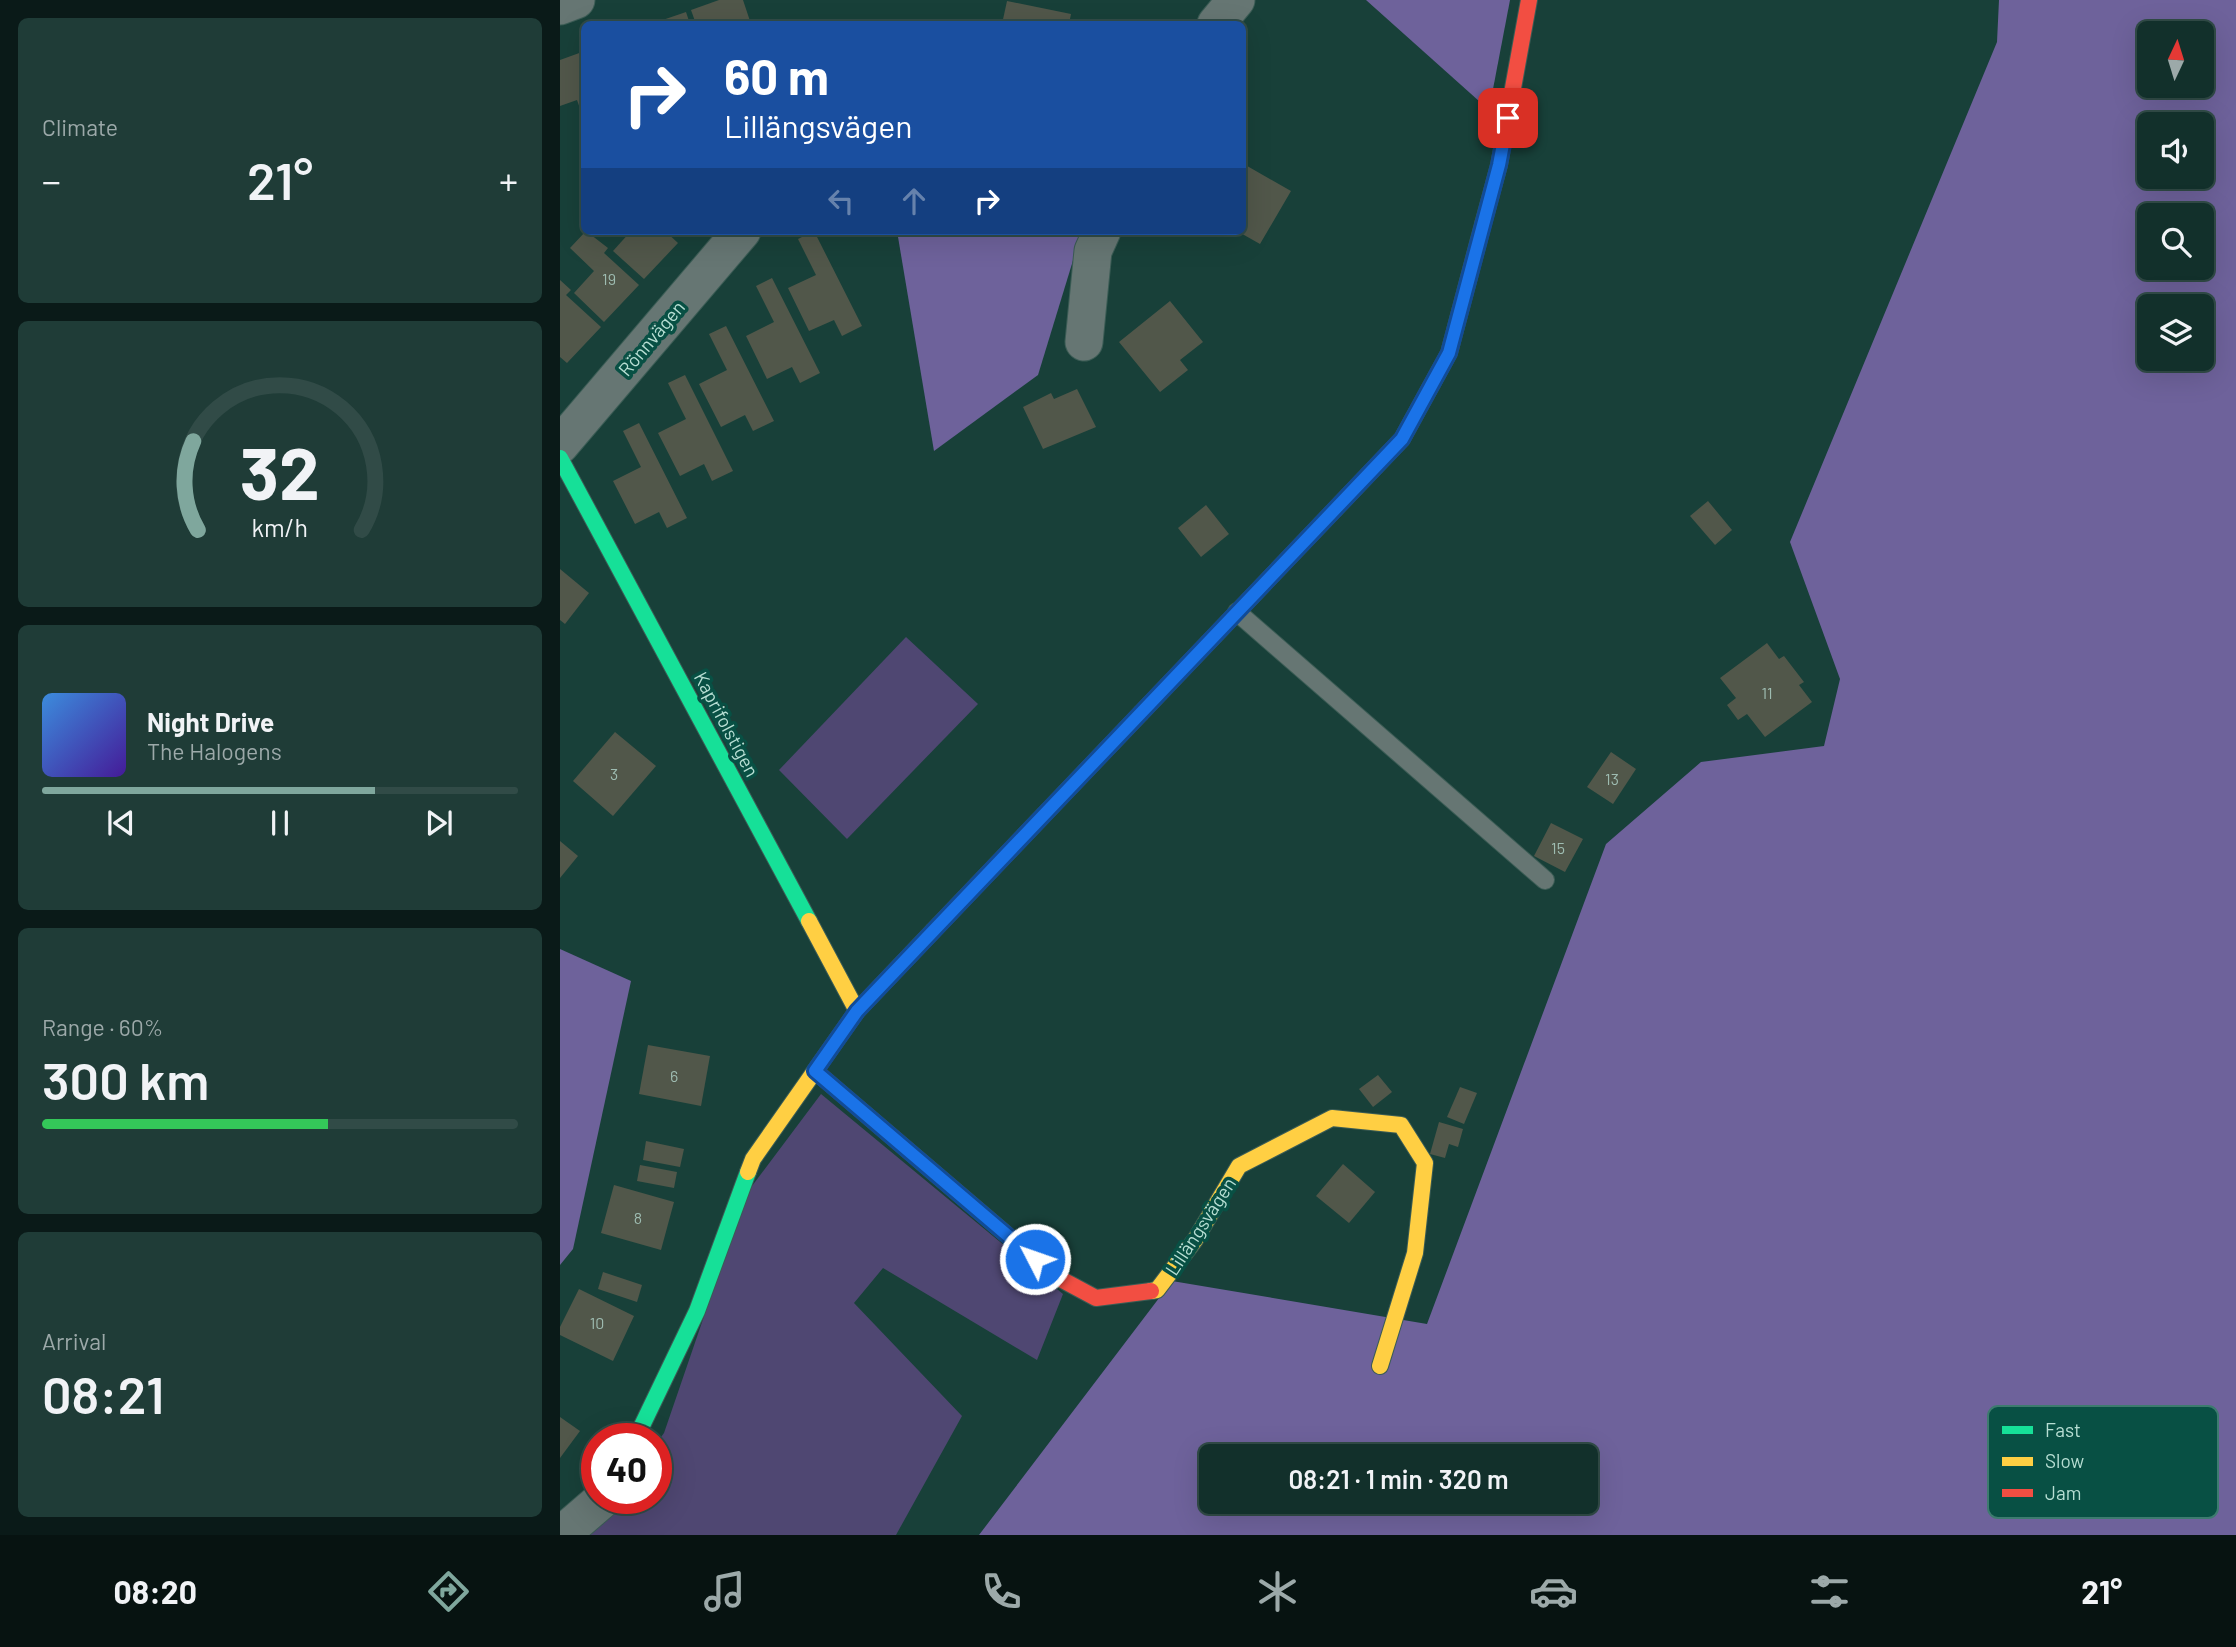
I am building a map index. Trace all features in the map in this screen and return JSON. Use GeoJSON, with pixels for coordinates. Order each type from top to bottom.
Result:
{"type":"FeatureCollection","features":[{"type":"Feature","properties":{"kind":"street"},"geometry":{"type":"LineString","coordinates":[[560,6],[576,0]]}},
{"type":"Feature","properties":{"kind":"street"},"geometry":{"type":"LineString","coordinates":[[1218,21],[1236,0]]}},
{"type":"Feature","properties":{"kind":"street"},"geometry":{"type":"LineString","coordinates":[[643,1423],[697,1311],[753,1159],[857,1011],[1402,439],[1449,353],[1499,165],[1529,0]]}},
{"type":"Feature","properties":{"kind":"street","name":"Rönnvägen"},"geometry":{"type":"LineString","coordinates":[[560,445],[739,235]]}},
{"type":"Feature","properties":{"kind":"street"},"geometry":{"type":"LineString","coordinates":[[1084,342],[1093,251],[1100,235]]}},
{"type":"Feature","properties":{"kind":"street","name":"Kaprifolstigen"},"geometry":{"type":"LineString","coordinates":[[560,458],[857,1011]]}},
{"type":"Feature","properties":{"kind":"street","name":"Lillängsvägen"},"geometry":{"type":"LineString","coordinates":[[815,1071],[1055,1276],[1096,1298],[1157,1290],[1195,1240],[1239,1166],[1332,1118],[1401,1125],[1425,1163],[1415,1253],[1380,1366]]}},
{"type":"Feature","properties":{"kind":"street"},"geometry":{"type":"LineString","coordinates":[[561,1535],[585,1514]]}},
{"type":"Feature","properties":{"kind":"lane"},"geometry":{"type":"LineString","coordinates":[[1237,612],[1545,880]]}},
{"type":"Feature","properties":{"kind":"shaded area"},"geometry":{"type":"Polygon","coordinates":[[[1366,0],[1510,0],[1489,110],[1366,0]]]}},
{"type":"Feature","properties":{"kind":"shaded area"},"geometry":{"type":"Polygon","coordinates":[[[1999,0],[2236,0],[2236,1535],[979,1535],[1172,1281],[1427,1324],[1606,844],[1701,762],[1824,746],[1840,679],[1790,542],[1997,42],[1999,0]]]}},
{"type":"Feature","properties":{"kind":"shaded area"},"geometry":{"type":"Polygon","coordinates":[[[898,235],[1081,235],[1038,375],[934,451],[898,235]]]}},
{"type":"Feature","properties":{"kind":"shaded area"},"geometry":{"type":"Polygon","coordinates":[[[906,637],[978,704],[847,839],[779,770],[906,637]]]}},
{"type":"Feature","properties":{"kind":"shaded area"},"geometry":{"type":"Polygon","coordinates":[[[560,949],[631,981],[573,1249],[560,1265],[560,949]]]}},
{"type":"Feature","properties":{"kind":"shaded area"},"geometry":{"type":"Polygon","coordinates":[[[821,1094],[1063,1294],[1037,1360],[883,1268],[854,1303],[962,1416],[896,1535],[585,1535],[601,1514],[672,1514],[672,1423],[667,1423],[746,1194],[821,1094]]]}},
{"type":"Feature","properties":{"kind":"building"},"geometry":{"type":"Polygon","coordinates":[[[719,0],[743,0],[750,21],[695,21],[691,10],[719,0]]]}},
{"type":"Feature","properties":{"kind":"building"},"geometry":{"type":"Polygon","coordinates":[[[1007,1],[1071,14],[1070,21],[1003,21],[1007,1]]]}},
{"type":"Feature","properties":{"kind":"building"},"geometry":{"type":"Polygon","coordinates":[[[686,12],[689,21],[660,21],[686,12]]]}},
{"type":"Feature","properties":{"kind":"building"},"geometry":{"type":"Polygon","coordinates":[[[581,52],[581,111],[577,100],[560,106],[560,60],[581,52]]]}},
{"type":"Feature","properties":{"kind":"building"},"geometry":{"type":"Polygon","coordinates":[[[1246,165],[1291,191],[1260,244],[1244,235],[1246,165]]]}},
{"type":"Feature","properties":{"kind":"building"},"geometry":{"type":"Polygon","coordinates":[[[582,235],[591,235],[608,248],[604,253],[639,285],[604,322],[574,293],[594,271],[570,248],[582,235]]]}},
{"type":"Feature","properties":{"kind":"building"},"geometry":{"type":"Polygon","coordinates":[[[627,235],[669,235],[678,243],[644,279],[613,251],[627,235]]]}},
{"type":"Feature","properties":{"kind":"building"},"geometry":{"type":"Polygon","coordinates":[[[806,235],[816,235],[862,326],[842,336],[834,320],[809,331],[788,288],[816,275],[798,239],[806,235]]]}},
{"type":"Feature","properties":{"kind":"building"},"geometry":{"type":"Polygon","coordinates":[[[772,278],[820,373],[800,383],[792,367],[767,379],[746,336],[774,322],[756,286],[772,278]]]}},
{"type":"Feature","properties":{"kind":"building"},"geometry":{"type":"Polygon","coordinates":[[[560,280],[571,290],[566,295],[601,327],[567,363],[560,357],[560,280]]]}},
{"type":"Feature","properties":{"kind":"building"},"geometry":{"type":"Polygon","coordinates":[[[1170,301],[1203,342],[1180,360],[1188,370],[1160,392],[1119,342],[1170,301]]]}},
{"type":"Feature","properties":{"kind":"building"},"geometry":{"type":"Polygon","coordinates":[[[726,326],[774,421],[753,431],[745,415],[721,427],[699,384],[727,370],[709,334],[726,326]]]}},
{"type":"Feature","properties":{"kind":"building"},"geometry":{"type":"Polygon","coordinates":[[[685,375],[733,471],[712,481],[704,464],[680,476],[658,433],[686,419],[668,383],[685,375]]]}},
{"type":"Feature","properties":{"kind":"building"},"geometry":{"type":"Polygon","coordinates":[[[1077,389],[1096,427],[1043,449],[1023,407],[1051,393],[1054,399],[1077,389]]]}},
{"type":"Feature","properties":{"kind":"building"},"geometry":{"type":"Polygon","coordinates":[[[639,423],[687,518],[667,528],[659,512],[635,524],[613,481],[641,467],[623,431],[639,423]]]}},
{"type":"Feature","properties":{"kind":"building"},"geometry":{"type":"Polygon","coordinates":[[[1708,501],[1732,530],[1715,545],[1690,516],[1708,501]]]}},
{"type":"Feature","properties":{"kind":"building"},"geometry":{"type":"Polygon","coordinates":[[[1206,505],[1229,534],[1201,557],[1178,528],[1206,505]]]}},
{"type":"Feature","properties":{"kind":"building"},"geometry":{"type":"Polygon","coordinates":[[[560,569],[589,593],[565,624],[560,620],[560,569]]]}},
{"type":"Feature","properties":{"kind":"building"},"geometry":{"type":"Polygon","coordinates":[[[1767,643],[1779,659],[1784,656],[1804,682],[1799,685],[1812,702],[1765,737],[1747,714],[1738,720],[1727,705],[1736,698],[1720,678],[1767,643]]]}},
{"type":"Feature","properties":{"kind":"building"},"geometry":{"type":"Polygon","coordinates":[[[615,732],[656,766],[613,816],[573,781],[615,732]]]}},
{"type":"Feature","properties":{"kind":"building"},"geometry":{"type":"Polygon","coordinates":[[[1611,752],[1636,769],[1613,804],[1587,787],[1611,752]]]}},
{"type":"Feature","properties":{"kind":"building"},"geometry":{"type":"Polygon","coordinates":[[[1551,823],[1583,839],[1565,872],[1534,856],[1551,823]]]}},
{"type":"Feature","properties":{"kind":"building"},"geometry":{"type":"Polygon","coordinates":[[[560,841],[578,856],[560,878],[560,841]]]}},
{"type":"Feature","properties":{"kind":"building"},"geometry":{"type":"Polygon","coordinates":[[[648,1045],[710,1056],[701,1106],[639,1094],[648,1045]]]}},
{"type":"Feature","properties":{"kind":"building"},"geometry":{"type":"Polygon","coordinates":[[[1378,1075],[1392,1092],[1373,1107],[1359,1089],[1378,1075]]]}},
{"type":"Feature","properties":{"kind":"building"},"geometry":{"type":"Polygon","coordinates":[[[1460,1087],[1477,1093],[1464,1124],[1447,1117],[1460,1087]]]}},
{"type":"Feature","properties":{"kind":"building"},"geometry":{"type":"Polygon","coordinates":[[[1439,1122],[1463,1129],[1458,1147],[1449,1144],[1445,1158],[1430,1154],[1439,1122]]]}},
{"type":"Feature","properties":{"kind":"building"},"geometry":{"type":"Polygon","coordinates":[[[646,1141],[684,1149],[680,1167],[643,1160],[646,1141]]]}},
{"type":"Feature","properties":{"kind":"building"},"geometry":{"type":"Polygon","coordinates":[[[1343,1164],[1375,1192],[1349,1223],[1316,1196],[1343,1164]]]}},
{"type":"Feature","properties":{"kind":"building"},"geometry":{"type":"Polygon","coordinates":[[[640,1165],[677,1172],[674,1188],[637,1181],[640,1165]]]}},
{"type":"Feature","properties":{"kind":"building"},"geometry":{"type":"Polygon","coordinates":[[[614,1185],[674,1202],[661,1250],[601,1233],[614,1185]]]}},
{"type":"Feature","properties":{"kind":"building"},"geometry":{"type":"Polygon","coordinates":[[[603,1272],[642,1285],[637,1302],[598,1289],[603,1272]]]}},
{"type":"Feature","properties":{"kind":"building"},"geometry":{"type":"Polygon","coordinates":[[[579,1289],[634,1316],[613,1361],[560,1335],[560,1327],[579,1289]]]}},
{"type":"Feature","properties":{"kind":"building"},"geometry":{"type":"Polygon","coordinates":[[[560,1417],[580,1431],[560,1458],[560,1417]]]}},
{"type":"Feature","properties":{"kind":"traffic: fast"},"geometry":{"type":"LineString","coordinates":[[1141,713],[1402,439],[1449,353],[1483,224]]}},
{"type":"Feature","properties":{"kind":"traffic: fast"},"geometry":{"type":"LineString","coordinates":[[560,458],[809,921]]}},
{"type":"Feature","properties":{"kind":"traffic: fast"},"geometry":{"type":"LineString","coordinates":[[643,1423],[697,1311],[748,1172]]}},
{"type":"Feature","properties":{"kind":"traffic: slow"},"geometry":{"type":"LineString","coordinates":[[809,921],[857,1011]]}},
{"type":"Feature","properties":{"kind":"traffic: slow"},"geometry":{"type":"LineString","coordinates":[[748,1172],[753,1159],[857,1011],[933,931]]}},
{"type":"Feature","properties":{"kind":"traffic: slow"},"geometry":{"type":"LineString","coordinates":[[1151,1291],[1157,1290],[1195,1240],[1239,1166],[1332,1118],[1401,1125],[1425,1163],[1415,1253],[1380,1366]]}},
{"type":"Feature","properties":{"kind":"traffic: jam"},"geometry":{"type":"LineString","coordinates":[[1483,224],[1499,165],[1529,0]]}},
{"type":"Feature","properties":{"kind":"traffic: jam"},"geometry":{"type":"LineString","coordinates":[[933,931],[1141,713]]}},
{"type":"Feature","properties":{"kind":"traffic: jam"},"geometry":{"type":"LineString","coordinates":[[815,1071],[1055,1276],[1096,1298],[1151,1291]]}},
{"type":"Feature","properties":{"kind":"route"},"geometry":{"type":"LineString","coordinates":[[1035,1259],[815,1071],[857,1011],[1402,439],[1449,353],[1499,165],[1508,118]]}}]}
